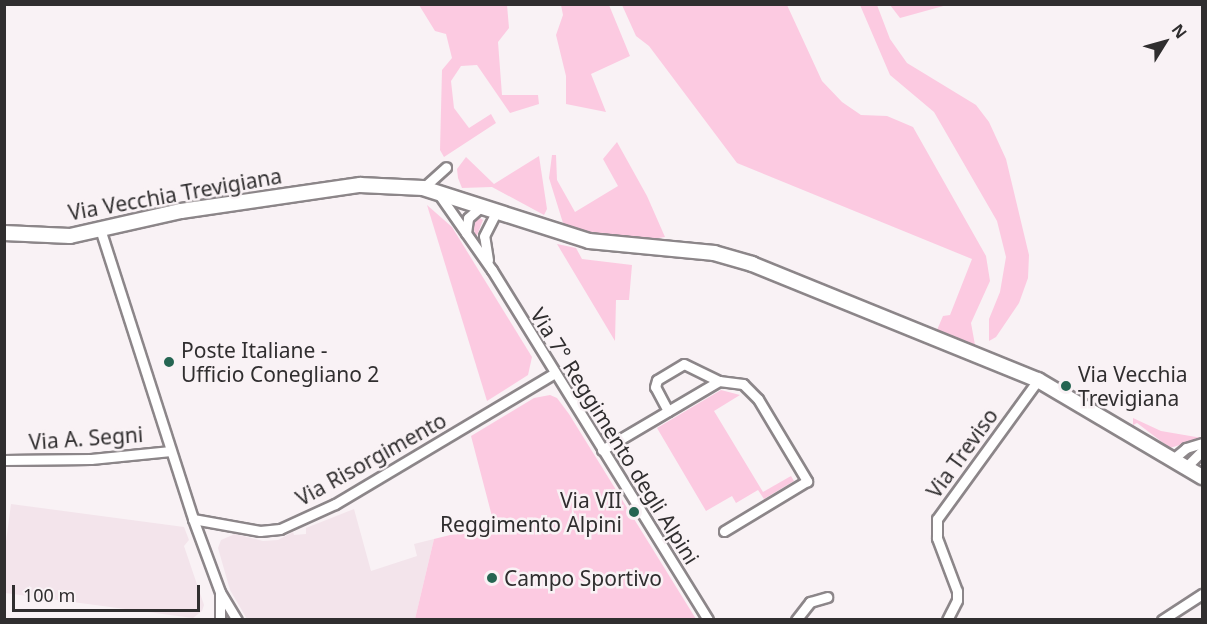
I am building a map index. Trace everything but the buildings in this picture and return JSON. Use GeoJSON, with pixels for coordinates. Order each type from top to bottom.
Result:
{"type":"FeatureCollection","features":[{"type":"Feature","properties":{"kind":"street"},"geometry":{"type":"LineString","coordinates":[[423,188],[446,167]]}},
{"type":"Feature","properties":{"kind":"street","name":"Via Vecchia Trevigiana"},"geometry":{"type":"LineString","coordinates":[[4,233],[55,237],[100,232],[181,211],[360,184],[423,188],[589,241],[733,258],[1038,380],[1203,477]]}},
{"type":"Feature","properties":{"kind":"street","name":"Via 7° Reggimento degli Alpini"},"geometry":{"type":"LineString","coordinates":[[438,193],[492,270],[708,620]]}},
{"type":"Feature","properties":{"kind":"street"},"geometry":{"type":"LineString","coordinates":[[466,234],[468,218],[482,206]]}},
{"type":"Feature","properties":{"kind":"street","name":"Via 7° Reggimento degli Alpini"},"geometry":{"type":"LineString","coordinates":[[492,270],[483,243],[497,212]]}},
{"type":"Feature","properties":{"kind":"street"},"geometry":{"type":"LineString","coordinates":[[100,232],[193,519],[220,592],[237,620]]}},
{"type":"Feature","properties":{"kind":"street"},"geometry":{"type":"LineString","coordinates":[[668,411],[655,387],[657,380],[684,364],[719,381],[735,382],[751,391],[807,481],[724,531]]}},
{"type":"Feature","properties":{"kind":"street","name":"Via Risorgimento"},"geometry":{"type":"LineString","coordinates":[[193,519],[260,531],[280,529],[354,493],[555,373]]}},
{"type":"Feature","properties":{"kind":"street","name":"Via Treviso"},"geometry":{"type":"LineString","coordinates":[[947,620],[957,600],[957,591],[937,538],[937,519],[1038,380]]}},
{"type":"Feature","properties":{"kind":"street"},"geometry":{"type":"LineString","coordinates":[[602,450],[719,381]]}},
{"type":"Feature","properties":{"kind":"street"},"geometry":{"type":"LineString","coordinates":[[1173,459],[1186,448],[1203,443]]}},
{"type":"Feature","properties":{"kind":"street","name":"Via A. Segni"},"geometry":{"type":"LineString","coordinates":[[4,460],[91,459],[171,451]]}},
{"type":"Feature","properties":{"kind":"street"},"geometry":{"type":"LineString","coordinates":[[1186,467],[1203,451]]}},
{"type":"Feature","properties":{"kind":"street"},"geometry":{"type":"LineString","coordinates":[[220,592],[220,620]]}},
{"type":"Feature","properties":{"kind":"street"},"geometry":{"type":"LineString","coordinates":[[1162,620],[1203,594]]}},
{"type":"Feature","properties":{"kind":"street"},"geometry":{"type":"LineString","coordinates":[[796,620],[810,602],[827,597]]}},
{"type":"Feature","properties":{"kind":"shaded area"},"geometry":{"type":"Polygon","coordinates":[[[890,4],[947,5],[900,18],[890,4]]]}},
{"type":"Feature","properties":{"kind":"shaded area"},"geometry":{"type":"Polygon","coordinates":[[[419,5],[507,5],[509,28],[498,42],[502,95],[538,95],[539,104],[510,113],[477,65],[461,66],[451,81],[454,108],[469,128],[491,114],[496,123],[444,157],[440,150],[442,70],[452,58],[446,34],[435,31],[419,5]]]}},
{"type":"Feature","properties":{"kind":"shaded area"},"geometry":{"type":"Polygon","coordinates":[[[561,5],[609,5],[630,56],[591,74],[606,112],[566,104],[566,76],[556,35],[563,15],[561,5]]]}},
{"type":"Feature","properties":{"kind":"shaded area"},"geometry":{"type":"Polygon","coordinates":[[[622,5],[787,5],[822,81],[842,102],[861,115],[887,116],[913,127],[986,256],[990,281],[971,323],[975,345],[937,330],[943,316],[950,315],[972,259],[737,163],[649,46],[636,36],[622,5]]]}},
{"type":"Feature","properties":{"kind":"shaded area"},"geometry":{"type":"Polygon","coordinates":[[[860,5],[877,5],[890,39],[907,63],[976,105],[989,122],[1006,159],[1029,255],[1028,278],[1019,303],[996,337],[989,341],[989,319],[1000,292],[1006,257],[997,221],[934,112],[890,75],[860,5]]]}},
{"type":"Feature","properties":{"kind":"shaded area"},"geometry":{"type":"Polygon","coordinates":[[[617,142],[647,196],[665,237],[645,240],[602,236],[582,233],[563,223],[549,178],[552,155],[556,155],[557,180],[575,212],[618,186],[603,159],[617,142]]]}},
{"type":"Feature","properties":{"kind":"shaded area"},"geometry":{"type":"Polygon","coordinates":[[[539,156],[547,209],[544,215],[492,187],[462,188],[458,178],[457,169],[466,157],[494,184],[539,156]]]}},
{"type":"Feature","properties":{"kind":"shaded area"},"geometry":{"type":"Polygon","coordinates":[[[427,205],[452,227],[532,357],[528,375],[487,401],[427,205]]]}},
{"type":"Feature","properties":{"kind":"shaded area"},"geometry":{"type":"Polygon","coordinates":[[[477,216],[483,220],[476,238],[472,222],[477,216]]]}},
{"type":"Feature","properties":{"kind":"shaded area"},"geometry":{"type":"Polygon","coordinates":[[[557,244],[576,248],[582,259],[632,265],[629,300],[616,300],[615,341],[557,244]]]}},
{"type":"Feature","properties":{"kind":"shaded area"},"geometry":{"type":"Polygon","coordinates":[[[721,390],[740,395],[714,411],[763,492],[791,476],[794,481],[764,499],[758,490],[736,503],[732,496],[706,511],[657,428],[721,390]]]}},
{"type":"Feature","properties":{"kind":"shaded area"},"geometry":{"type":"Polygon","coordinates":[[[550,395],[557,398],[569,414],[696,619],[415,619],[434,539],[494,524],[471,436],[534,398],[550,395]]]}},
{"type":"Feature","properties":{"kind":"shaded area"},"geometry":{"type":"Polygon","coordinates":[[[1133,418],[1161,431],[1202,438],[1170,448],[1137,423],[1133,425],[1133,418]]]}},
{"type":"Feature","properties":{"kind":"shaded area"},"geometry":{"type":"Polygon","coordinates":[[[11,504],[184,527],[189,540],[184,546],[204,605],[202,611],[193,618],[5,593],[5,549],[11,504]]]}},
{"type":"Feature","properties":{"kind":"shaded area"},"geometry":{"type":"Polygon","coordinates":[[[354,509],[371,571],[417,556],[414,544],[434,539],[415,619],[247,619],[230,590],[218,548],[221,540],[235,534],[263,541],[278,540],[293,532],[294,535],[306,534],[306,528],[354,509]]]}},
{"type":"Feature","properties":{"kind":"place","name":"Poste Italiane - Ufficio Conegliano 2"},"geometry":{"type":"Point","coordinates":[169,362]}},
{"type":"Feature","properties":{"kind":"place","name":"Via Vecchia Trevigiana"},"geometry":{"type":"Point","coordinates":[1066,386]}},
{"type":"Feature","properties":{"kind":"place","name":"Via VII Reggimento Alpini"},"geometry":{"type":"Point","coordinates":[634,512]}},
{"type":"Feature","properties":{"kind":"place","name":"Campo Sportivo"},"geometry":{"type":"Point","coordinates":[492,578]}}]}
